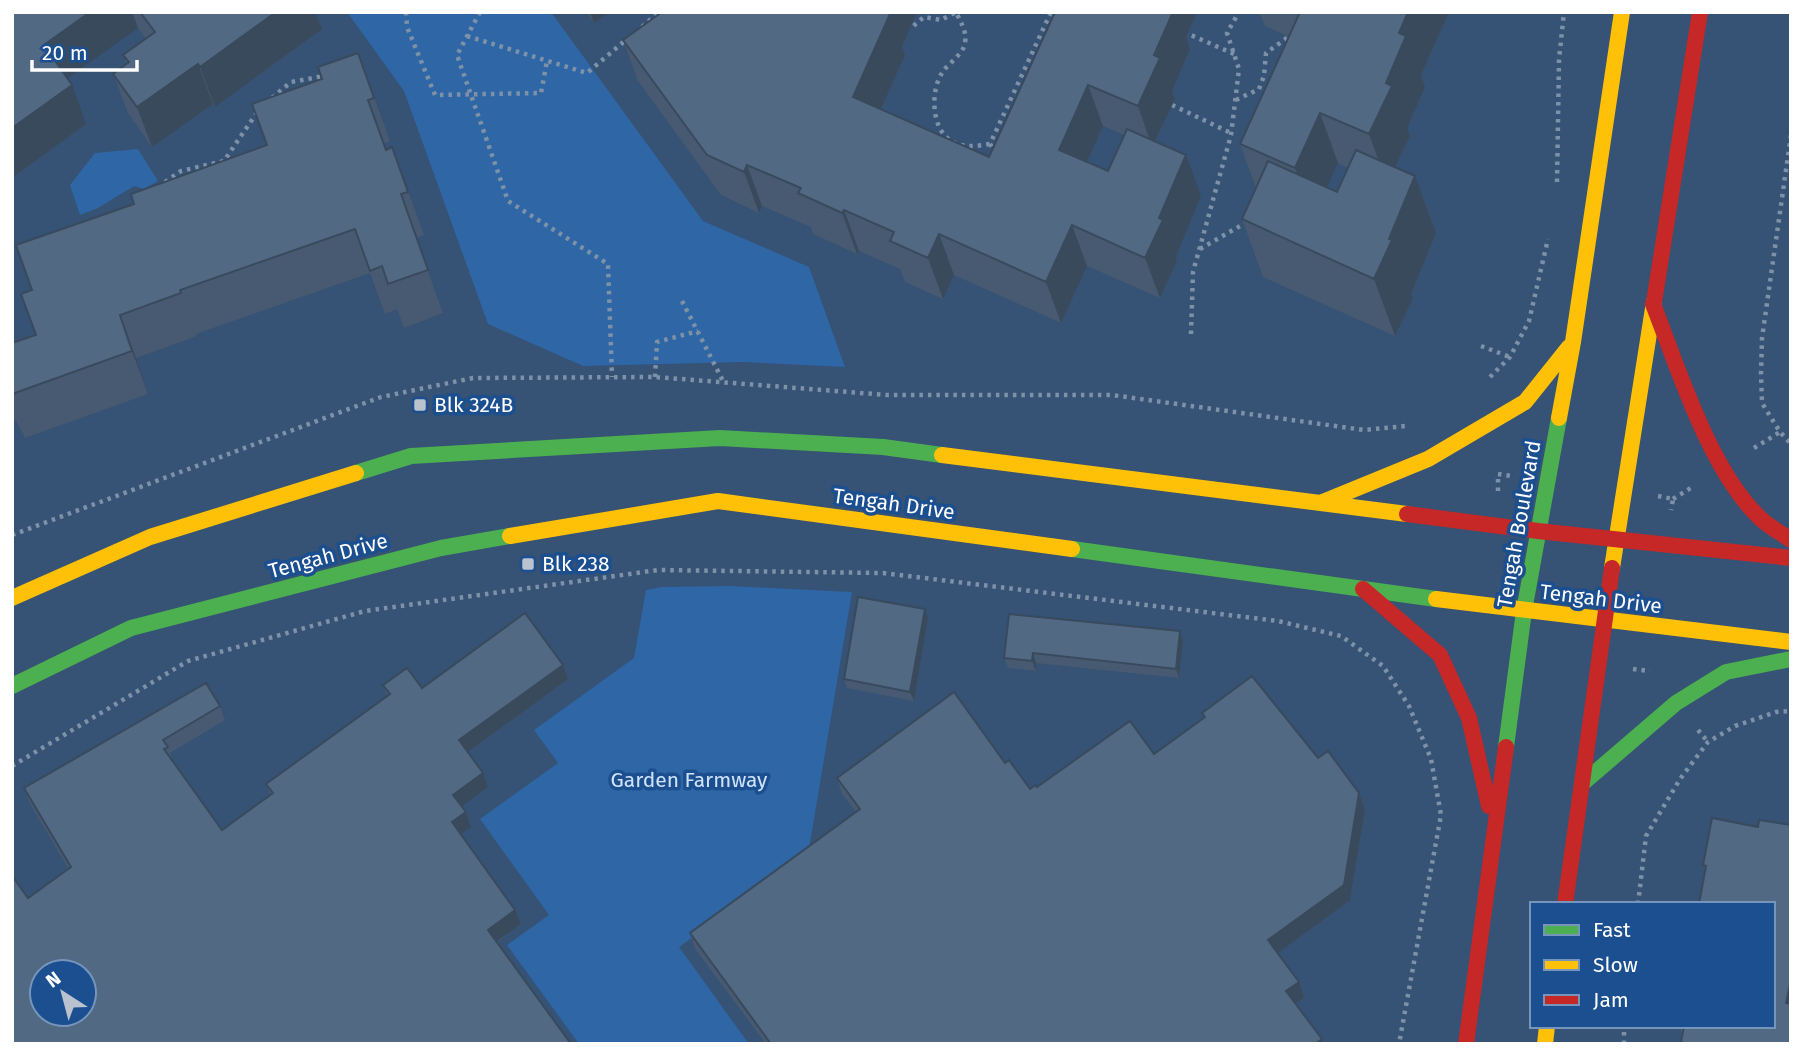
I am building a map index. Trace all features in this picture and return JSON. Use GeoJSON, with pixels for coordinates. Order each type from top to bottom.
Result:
{"type":"FeatureCollection","features":[{"type":"Feature","properties":{"kind":"street","name":"Tengah Boulevard"},"geometry":{"type":"LineString","coordinates":[[1466,1044],[1524,611],[1573,342],[1622,12]]}},
{"type":"Feature","properties":{"kind":"street"},"geometry":{"type":"LineString","coordinates":[[1565,902],[1616,539],[1700,12]]}},
{"type":"Feature","properties":{"kind":"street"},"geometry":{"type":"LineString","coordinates":[[1652,302],[1696,413],[1724,468],[1757,516],[1791,540]]}},
{"type":"Feature","properties":{"kind":"street"},"geometry":{"type":"LineString","coordinates":[[1321,503],[1428,459],[1525,402],[1573,342]]}},
{"type":"Feature","properties":{"kind":"street"},"geometry":{"type":"LineString","coordinates":[[12,598],[150,537],[411,456],[720,438],[883,447],[1538,531],[1791,558]]}},
{"type":"Feature","properties":{"kind":"street","name":"Tengah Drive"},"geometry":{"type":"LineString","coordinates":[[12,686],[131,628],[441,548],[718,501],[1524,611],[1791,642]]}},
{"type":"Feature","properties":{"kind":"street"},"geometry":{"type":"LineString","coordinates":[[1363,589],[1440,655],[1469,718],[1494,832]]}},
{"type":"Feature","properties":{"kind":"street"},"geometry":{"type":"LineString","coordinates":[[1583,783],[1676,703],[1726,672],[1791,659]]}},
{"type":"Feature","properties":{"kind":"path"},"geometry":{"type":"LineString","coordinates":[[406,12],[407,27],[435,95],[541,93],[547,61]]}},
{"type":"Feature","properties":{"kind":"path"},"geometry":{"type":"LineString","coordinates":[[480,12],[457,55],[509,201],[608,264],[612,377]]}},
{"type":"Feature","properties":{"kind":"path"},"geometry":{"type":"LineString","coordinates":[[639,29],[659,12]]}},
{"type":"Feature","properties":{"kind":"path"},"geometry":{"type":"LineString","coordinates":[[902,27],[911,27],[924,17],[941,20],[956,12],[966,34],[964,47],[940,75],[934,99],[937,124],[950,141],[969,147],[990,144]]}},
{"type":"Feature","properties":{"kind":"path"},"geometry":{"type":"LineString","coordinates":[[990,144],[1051,12]]}},
{"type":"Feature","properties":{"kind":"path"},"geometry":{"type":"LineString","coordinates":[[1191,334],[1193,272],[1231,133],[1236,101],[1239,69],[1227,33],[1239,12]]}},
{"type":"Feature","properties":{"kind":"path"},"geometry":{"type":"LineString","coordinates":[[1556,192],[1559,60],[1564,12]]}},
{"type":"Feature","properties":{"kind":"path"},"geometry":{"type":"LineString","coordinates":[[1177,29],[1234,54]]}},
{"type":"Feature","properties":{"kind":"path"},"geometry":{"type":"LineString","coordinates":[[1236,101],[1259,89],[1264,76],[1266,53],[1294,33]]}},
{"type":"Feature","properties":{"kind":"path"},"geometry":{"type":"LineString","coordinates":[[467,36],[587,73],[629,38]]}},
{"type":"Feature","properties":{"kind":"path"},"geometry":{"type":"LineString","coordinates":[[1266,53],[1277,58]]}},
{"type":"Feature","properties":{"kind":"path"},"geometry":{"type":"LineString","coordinates":[[158,187],[181,171],[224,161],[257,111],[291,82],[326,76]]}},
{"type":"Feature","properties":{"kind":"path"},"geometry":{"type":"LineString","coordinates":[[1172,106],[1231,133]]}},
{"type":"Feature","properties":{"kind":"path"},"geometry":{"type":"LineString","coordinates":[[1791,135],[1762,338],[1760,374],[1762,403],[1791,444]]}},
{"type":"Feature","properties":{"kind":"path"},"geometry":{"type":"LineString","coordinates":[[990,144],[998,156]]}},
{"type":"Feature","properties":{"kind":"path"},"geometry":{"type":"LineString","coordinates":[[1199,250],[1254,217]]}},
{"type":"Feature","properties":{"kind":"path"},"geometry":{"type":"LineString","coordinates":[[1487,380],[1510,357],[1529,321],[1550,230]]}},
{"type":"Feature","properties":{"kind":"path"},"geometry":{"type":"LineString","coordinates":[[682,301],[724,382]]}},
{"type":"Feature","properties":{"kind":"path"},"geometry":{"type":"LineString","coordinates":[[655,377],[657,342],[698,331]]}},
{"type":"Feature","properties":{"kind":"path"},"geometry":{"type":"LineString","coordinates":[[1482,346],[1510,357]]}},
{"type":"Feature","properties":{"kind":"path"},"geometry":{"type":"LineString","coordinates":[[12,535],[382,397],[473,378],[655,377],[887,395],[1112,395],[1364,430],[1410,426]]}},
{"type":"Feature","properties":{"kind":"path"},"geometry":{"type":"LineString","coordinates":[[12,766],[188,661],[365,611],[658,570],[883,573],[1278,621],[1341,636],[1382,666],[1409,706],[1432,759],[1441,815],[1399,1044]]}},
{"type":"Feature","properties":{"kind":"path"},"geometry":{"type":"LineString","coordinates":[[1638,902],[1646,836],[1680,779],[1708,742],[1735,726],[1776,712],[1791,711]]}},
{"type":"Feature","properties":{"kind":"green space"},"geometry":{"type":"Polygon","coordinates":[[[347,12],[551,12],[703,221],[809,267],[845,367],[743,362],[583,366],[488,324],[404,91],[347,12]]]}},
{"type":"Feature","properties":{"kind":"green space"},"geometry":{"type":"Polygon","coordinates":[[[138,149],[158,181],[144,189],[134,186],[98,208],[80,215],[70,185],[95,153],[138,149]]]}},
{"type":"Feature","properties":{"kind":"green space","name":"Garden Farmway"},"geometry":{"type":"Polygon","coordinates":[[[729,586],[852,592],[808,855],[679,947],[749,1044],[579,1044],[507,945],[549,915],[480,819],[558,763],[534,730],[634,658],[646,590],[662,587],[729,586]]]}},
{"type":"Feature","properties":{"kind":"building"},"geometry":{"type":"Polygon","coordinates":[[[12,12],[90,12],[44,45],[72,85],[12,128],[12,12]]]}},
{"type":"Feature","properties":{"kind":"building"},"geometry":{"type":"Polygon","coordinates":[[[140,12],[276,12],[200,67],[198,64],[137,107],[113,74],[129,62],[123,55],[155,32],[140,12]]]}},
{"type":"Feature","properties":{"kind":"building"},"geometry":{"type":"Polygon","coordinates":[[[662,12],[890,14],[853,97],[989,157],[1055,12],[1173,12],[1154,55],[1160,58],[1138,106],[1088,85],[1059,150],[1108,171],[1127,129],[1186,155],[1159,218],[1163,220],[1145,258],[1072,225],[1046,282],[939,234],[928,258],[890,241],[894,232],[798,193],[801,188],[747,165],[744,172],[707,155],[623,40],[662,12]]]}},
{"type":"Feature","properties":{"kind":"building"},"geometry":{"type":"Polygon","coordinates":[[[1300,12],[1408,12],[1399,33],[1406,36],[1386,83],[1392,86],[1369,134],[1320,113],[1295,168],[1240,144],[1300,12]]]}},
{"type":"Feature","properties":{"kind":"building"},"geometry":{"type":"Polygon","coordinates":[[[358,53],[374,98],[368,100],[386,150],[392,147],[408,192],[401,194],[428,270],[388,284],[382,266],[370,271],[355,229],[180,290],[181,293],[120,315],[132,351],[12,394],[12,343],[36,335],[21,294],[32,290],[16,245],[134,204],[131,194],[267,145],[252,104],[322,79],[318,67],[358,53]]]}},
{"type":"Feature","properties":{"kind":"building"},"geometry":{"type":"Polygon","coordinates":[[[1356,150],[1415,176],[1389,239],[1392,240],[1374,279],[1242,219],[1268,161],[1337,192],[1356,150]]]}},
{"type":"Feature","properties":{"kind":"building"},"geometry":{"type":"Polygon","coordinates":[[[858,597],[925,609],[910,692],[844,679],[858,597]]]}},
{"type":"Feature","properties":{"kind":"building"},"geometry":{"type":"Polygon","coordinates":[[[525,613],[563,665],[459,740],[483,773],[453,795],[466,812],[452,822],[515,910],[488,930],[571,1044],[12,1044],[12,876],[28,898],[71,867],[24,788],[206,683],[220,706],[163,740],[168,747],[164,749],[222,830],[273,793],[266,784],[390,694],[383,685],[407,668],[422,688],[525,613]]]}},
{"type":"Feature","properties":{"kind":"building"},"geometry":{"type":"Polygon","coordinates":[[[1009,614],[1180,631],[1176,669],[1033,653],[1032,661],[1004,658],[1009,614]]]}},
{"type":"Feature","properties":{"kind":"building"},"geometry":{"type":"Polygon","coordinates":[[[1252,676],[1318,758],[1328,751],[1359,793],[1344,885],[1268,940],[1299,982],[1286,991],[1322,1039],[1315,1044],[771,1044],[690,933],[860,809],[837,778],[954,692],[1005,763],[1009,760],[1030,789],[1036,785],[1037,787],[1130,721],[1154,754],[1205,717],[1202,713],[1252,676]]]}},
{"type":"Feature","properties":{"kind":"building"},"geometry":{"type":"Polygon","coordinates":[[[1712,818],[1758,827],[1759,820],[1791,825],[1791,980],[1786,1003],[1791,1004],[1791,1044],[1681,1042],[1684,1028],[1775,1028],[1775,902],[1699,902],[1706,866],[1703,865],[1712,818]]]}},
{"type":"Feature","properties":{"kind":"traffic: fast"},"geometry":{"type":"LineString","coordinates":[[1506,747],[1524,611],[1559,418]]}},
{"type":"Feature","properties":{"kind":"traffic: fast"},"geometry":{"type":"LineString","coordinates":[[356,473],[411,456],[720,438],[883,447],[942,455]]}},
{"type":"Feature","properties":{"kind":"traffic: fast"},"geometry":{"type":"LineString","coordinates":[[12,686],[131,628],[441,548],[510,536]]}},
{"type":"Feature","properties":{"kind":"traffic: fast"},"geometry":{"type":"LineString","coordinates":[[1072,549],[1436,599]]}},
{"type":"Feature","properties":{"kind":"traffic: fast"},"geometry":{"type":"LineString","coordinates":[[1583,783],[1676,703],[1726,672],[1791,659]]}},
{"type":"Feature","properties":{"kind":"traffic: slow"},"geometry":{"type":"LineString","coordinates":[[1559,418],[1573,342],[1622,12]]}},
{"type":"Feature","properties":{"kind":"traffic: slow"},"geometry":{"type":"LineString","coordinates":[[1612,568],[1654,302]]}},
{"type":"Feature","properties":{"kind":"traffic: slow"},"geometry":{"type":"LineString","coordinates":[[1323,502],[1428,459],[1525,402],[1569,347]]}},
{"type":"Feature","properties":{"kind":"traffic: slow"},"geometry":{"type":"LineString","coordinates":[[942,455],[1407,514]]}},
{"type":"Feature","properties":{"kind":"traffic: slow"},"geometry":{"type":"LineString","coordinates":[[12,598],[150,537],[356,473]]}},
{"type":"Feature","properties":{"kind":"traffic: slow"},"geometry":{"type":"LineString","coordinates":[[510,536],[718,501],[1072,549]]}},
{"type":"Feature","properties":{"kind":"traffic: slow"},"geometry":{"type":"LineString","coordinates":[[1436,599],[1791,642]]}},
{"type":"Feature","properties":{"kind":"traffic: slow"},"geometry":{"type":"LineString","coordinates":[[1545,1044],[1547,1028]]}},
{"type":"Feature","properties":{"kind":"traffic: jam"},"geometry":{"type":"LineString","coordinates":[[1654,302],[1700,12]]}},
{"type":"Feature","properties":{"kind":"traffic: jam"},"geometry":{"type":"LineString","coordinates":[[1653,304],[1697,417],[1726,474],[1760,518],[1791,540]]}},
{"type":"Feature","properties":{"kind":"traffic: jam"},"geometry":{"type":"LineString","coordinates":[[1407,514],[1791,558]]}},
{"type":"Feature","properties":{"kind":"traffic: jam"},"geometry":{"type":"LineString","coordinates":[[1565,902],[1612,568]]}},
{"type":"Feature","properties":{"kind":"traffic: jam"},"geometry":{"type":"LineString","coordinates":[[1363,589],[1440,655],[1469,718],[1489,806]]}},
{"type":"Feature","properties":{"kind":"traffic: jam"},"geometry":{"type":"LineString","coordinates":[[1466,1044],[1506,747]]}},
{"type":"Feature","properties":{"kind":"place","name":"Blk 324B"},"geometry":{"type":"Point","coordinates":[420,405]}},
{"type":"Feature","properties":{"kind":"place","name":"Blk 238"},"geometry":{"type":"Point","coordinates":[528,564]}}]}
